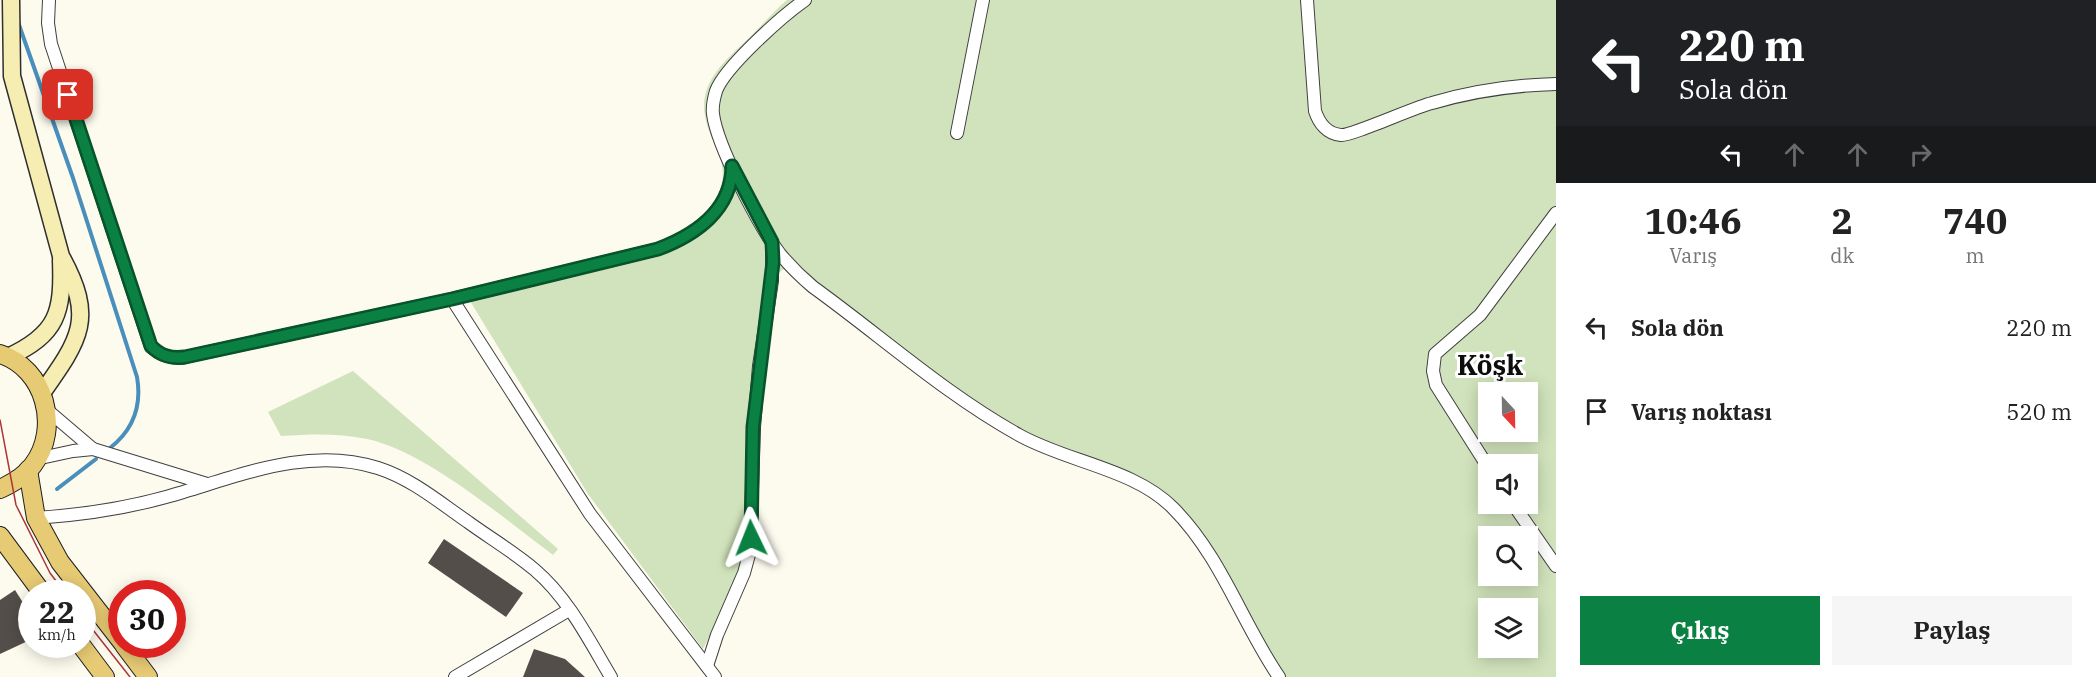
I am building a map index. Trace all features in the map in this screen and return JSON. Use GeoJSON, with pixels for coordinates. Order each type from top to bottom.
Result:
{"type":"FeatureCollection","features":[{"type":"Feature","properties":{"kind":"main road"},"geometry":{"type":"LineString","coordinates":[[0,489],[15,482],[32,465],[45,442],[48,417],[44,401],[28,372],[4,355]]}},
{"type":"Feature","properties":{"kind":"main road"},"geometry":{"type":"LineString","coordinates":[[32,465],[36,518],[60,562],[108,624]]}},
{"type":"Feature","properties":{"kind":"main road"},"geometry":{"type":"LineString","coordinates":[[0,536],[33,580]]}},
{"type":"Feature","properties":{"kind":"main road"},"geometry":{"type":"LineString","coordinates":[[91,658],[105,677]]}},
{"type":"Feature","properties":{"kind":"main road"},"geometry":{"type":"LineString","coordinates":[[134,658],[148,677]]}},
{"type":"Feature","properties":{"kind":"street"},"geometry":{"type":"LineString","coordinates":[[4,355],[33,345],[55,322],[62,296],[61,256],[12,76],[11,0]]}},
{"type":"Feature","properties":{"kind":"street"},"geometry":{"type":"LineString","coordinates":[[49,0],[48,23],[51,44],[151,346],[160,354],[171,358],[185,357],[452,299],[642,253],[673,243],[696,230],[719,208],[730,185],[732,166]]}},
{"type":"Feature","properties":{"kind":"street"},"geometry":{"type":"LineString","coordinates":[[805,0],[729,70],[719,84],[714,99],[713,116],[732,166],[772,242],[790,266],[813,287],[976,409],[1046,448],[1128,478],[1164,500],[1182,518],[1218,570],[1279,677]]}},
{"type":"Feature","properties":{"kind":"street"},"geometry":{"type":"LineString","coordinates":[[957,133],[983,0]]}},
{"type":"Feature","properties":{"kind":"street"},"geometry":{"type":"LineString","coordinates":[[1307,0],[1316,111],[1320,123],[1335,134],[1348,135],[1403,112],[1460,95],[1514,87],[1556,84]]}},
{"type":"Feature","properties":{"kind":"street"},"geometry":{"type":"LineString","coordinates":[[1480,454],[1436,385],[1432,371],[1435,354],[1480,315],[1556,213]]}},
{"type":"Feature","properties":{"kind":"street"},"geometry":{"type":"LineString","coordinates":[[707,666],[717,635],[741,584],[750,551],[753,427],[759,366],[772,281],[772,242]]}},
{"type":"Feature","properties":{"kind":"street"},"geometry":{"type":"LineString","coordinates":[[61,256],[76,283],[82,319],[68,357],[44,401],[93,449]]}},
{"type":"Feature","properties":{"kind":"street"},"geometry":{"type":"LineString","coordinates":[[452,299],[590,514],[715,677]]}},
{"type":"Feature","properties":{"kind":"street"},"geometry":{"type":"LineString","coordinates":[[32,465],[72,451],[93,449],[207,484]]}},
{"type":"Feature","properties":{"kind":"street"},"geometry":{"type":"LineString","coordinates":[[36,518],[116,509],[259,468],[297,462],[335,460],[379,469],[418,487],[535,570],[569,609],[611,677]]}},
{"type":"Feature","properties":{"kind":"street"},"geometry":{"type":"LineString","coordinates":[[1520,514],[1556,566]]}},
{"type":"Feature","properties":{"kind":"street"},"geometry":{"type":"LineString","coordinates":[[455,677],[569,609]]}},
{"type":"Feature","properties":{"kind":"green space"},"geometry":{"type":"Polygon","coordinates":[[[787,0],[1556,0],[1556,677],[1277,677],[1214,571],[1186,530],[1147,490],[1029,443],[784,269],[778,273],[766,273],[746,505],[746,546],[735,586],[703,649],[588,494],[470,301],[668,250],[693,239],[714,222],[726,208],[716,200],[723,175],[720,156],[705,116],[706,91],[718,69],[787,0]]]}},
{"type":"Feature","properties":{"kind":"green space"},"geometry":{"type":"Polygon","coordinates":[[[353,371],[558,549],[553,555],[464,488],[414,457],[390,446],[346,436],[314,434],[281,436],[268,412],[353,371]]]}},
{"type":"Feature","properties":{"kind":"building"},"geometry":{"type":"Polygon","coordinates":[[[444,539],[523,593],[506,617],[428,563],[444,539]]]}},
{"type":"Feature","properties":{"kind":"building"},"geometry":{"type":"Polygon","coordinates":[[[15,590],[18,595],[18,646],[0,654],[0,600],[15,590]]]}},
{"type":"Feature","properties":{"kind":"building"},"geometry":{"type":"Polygon","coordinates":[[[534,649],[565,659],[585,677],[523,677],[534,649]]]}},
{"type":"Feature","properties":{"kind":"waterway"},"geometry":{"type":"LineString","coordinates":[[18,22],[73,178],[137,377],[138,398],[134,417],[125,433],[110,448]]}},
{"type":"Feature","properties":{"kind":"waterway"},"geometry":{"type":"LineString","coordinates":[[57,489],[96,459]]}},
{"type":"Feature","properties":{"kind":"tram line"},"geometry":{"type":"LineString","coordinates":[[0,420],[16,505],[55,580]]}},
{"type":"Feature","properties":{"kind":"tram line"},"geometry":{"type":"LineString","coordinates":[[96,634],[130,677]]}},
{"type":"Feature","properties":{"kind":"district","name":"Köşk"},"geometry":{"type":"Point","coordinates":[1490,364]}},
{"type":"Feature","properties":{"kind":"route"},"geometry":{"type":"LineString","coordinates":[[68,95],[151,346],[160,354],[171,358],[185,357],[452,299],[658,249],[685,237],[714,214],[727,194],[732,166],[750,205],[772,242],[772,281],[759,366],[753,427],[751,538]]}}]}
